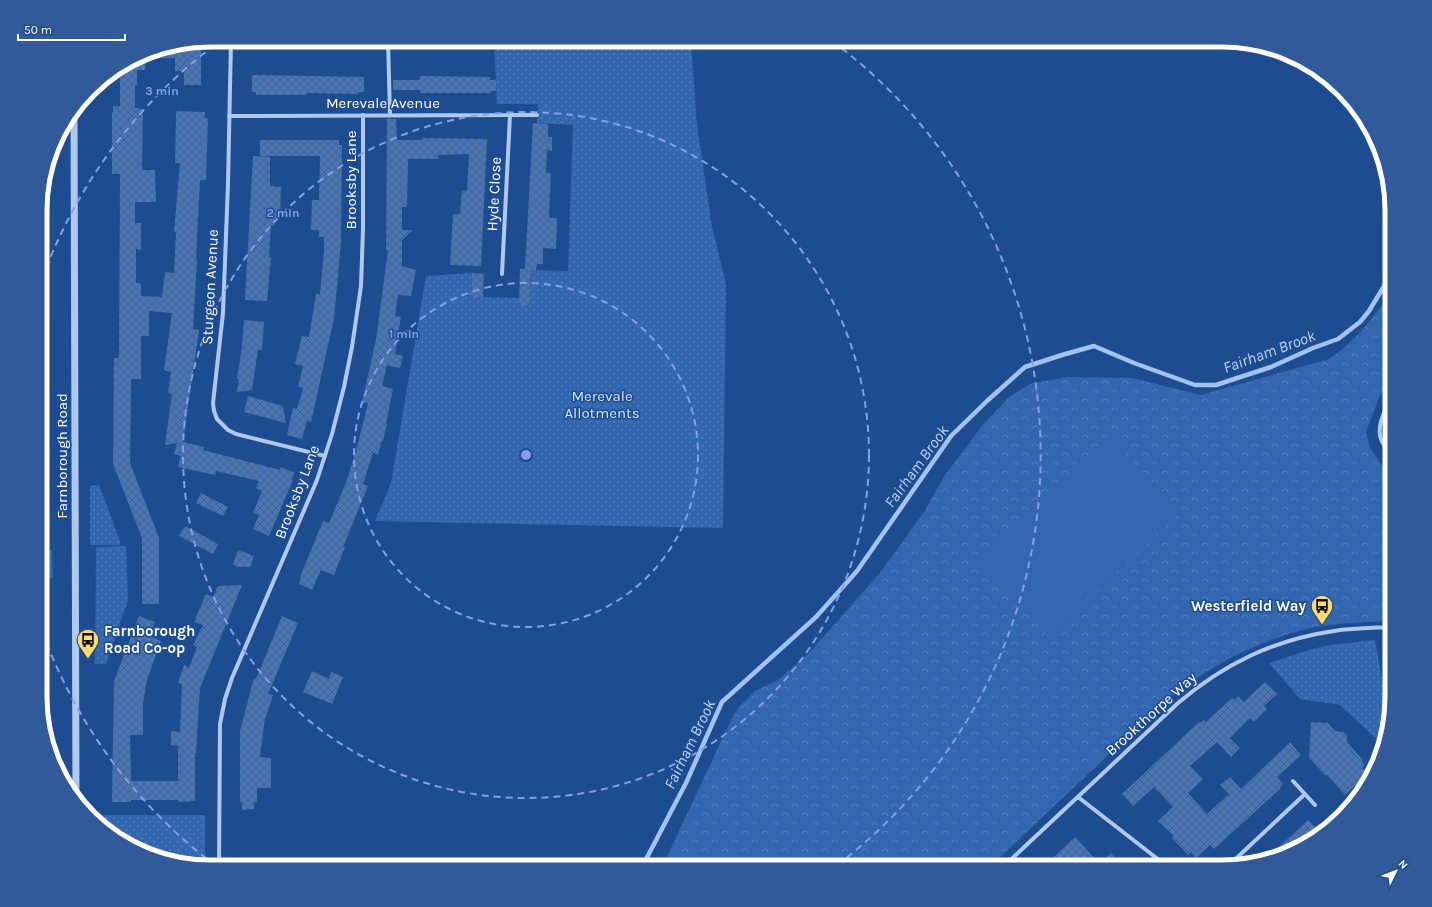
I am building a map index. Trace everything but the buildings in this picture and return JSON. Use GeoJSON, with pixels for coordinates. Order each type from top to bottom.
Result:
{"type":"FeatureCollection","features":[{"type":"Feature","properties":{"kind":"street","name":"Sturgeon Avenue"},"geometry":{"type":"LineString","coordinates":[[231,47],[223,313],[213,403],[214,411],[216,419],[222,426],[236,434],[325,456]]}},
{"type":"Feature","properties":{"kind":"street"},"geometry":{"type":"LineString","coordinates":[[388,47],[390,115]]}},
{"type":"Feature","properties":{"kind":"street","name":"Hyde Close"},"geometry":{"type":"LineString","coordinates":[[502,274],[510,115]]}},
{"type":"Feature","properties":{"kind":"street","name":"Merevale Avenue"},"geometry":{"type":"LineString","coordinates":[[229,116],[538,115]]}},
{"type":"Feature","properties":{"kind":"street","name":"Brooksby Lane"},"geometry":{"type":"LineString","coordinates":[[219,860],[219,740],[221,718],[225,699],[235,672],[317,480],[344,387],[351,353],[361,286],[363,229],[363,116]]}},
{"type":"Feature","properties":{"kind":"street","name":"Farnborough Road"},"geometry":{"type":"LineString","coordinates":[[74,119],[76,790]]}},
{"type":"Feature","properties":{"kind":"street"},"geometry":{"type":"LineString","coordinates":[[1385,412],[1380,430],[1380,438],[1385,446]]}},
{"type":"Feature","properties":{"kind":"street","name":"Brookthorpe Way"},"geometry":{"type":"LineString","coordinates":[[1010,860],[1200,684],[1228,667],[1256,653],[1307,636],[1353,629],[1385,627]]}},
{"type":"Feature","properties":{"kind":"street"},"geometry":{"type":"LineString","coordinates":[[1293,781],[1315,805]]}},
{"type":"Feature","properties":{"kind":"street"},"geometry":{"type":"LineString","coordinates":[[1235,860],[1305,794]]}},
{"type":"Feature","properties":{"kind":"street"},"geometry":{"type":"LineString","coordinates":[[1078,797],[1159,860]]}},
{"type":"Feature","properties":{"kind":"green space","name":"Merevale Allotments"},"geometry":{"type":"Polygon","coordinates":[[[494,47],[691,47],[697,125],[712,227],[726,284],[723,528],[375,521],[391,483],[426,276],[472,273],[471,297],[519,298],[519,305],[529,306],[531,270],[568,271],[573,125],[537,123],[538,104],[497,104],[494,47]]]}},
{"type":"Feature","properties":{"kind":"green space"},"geometry":{"type":"Polygon","coordinates":[[[1385,301],[1385,388],[1379,397],[1366,432],[1370,448],[1385,470],[1385,621],[1315,627],[1303,630],[1250,648],[1221,663],[1165,701],[997,860],[665,860],[732,718],[739,707],[755,691],[777,681],[809,653],[880,573],[924,512],[945,475],[981,427],[1009,397],[1030,384],[1067,377],[1132,378],[1201,395],[1329,359],[1348,345],[1371,320],[1385,301]]]}},
{"type":"Feature","properties":{"kind":"green space"},"geometry":{"type":"Polygon","coordinates":[[[1109,436],[1180,512],[1048,635],[977,559],[1109,436]]]}},
{"type":"Feature","properties":{"kind":"green space"},"geometry":{"type":"Polygon","coordinates":[[[99,485],[120,541],[120,545],[90,545],[90,486],[99,485]]]}},
{"type":"Feature","properties":{"kind":"green space"},"geometry":{"type":"Polygon","coordinates":[[[126,546],[128,600],[106,664],[95,664],[96,547],[126,546]]]}},
{"type":"Feature","properties":{"kind":"green space"},"geometry":{"type":"Polygon","coordinates":[[[47,550],[52,550],[53,578],[47,578],[47,550]]]}},
{"type":"Feature","properties":{"kind":"green space"},"geometry":{"type":"Polygon","coordinates":[[[1375,640],[1385,695],[1384,719],[1378,741],[1340,705],[1300,699],[1269,663],[1312,649],[1330,645],[1375,640]]]}},
{"type":"Feature","properties":{"kind":"green space"},"geometry":{"type":"Polygon","coordinates":[[[98,815],[205,815],[205,860],[199,860],[178,857],[147,848],[119,833],[98,815]]]}},
{"type":"Feature","properties":{"kind":"waterway","name":"Fairham Brook"},"geometry":{"type":"LineString","coordinates":[[646,860],[686,783],[722,702],[816,617],[857,571],[951,436],[1025,367],[1094,346],[1134,363],[1195,385],[1216,385],[1271,367],[1313,348],[1338,339],[1360,322],[1369,311],[1385,285]]}},
{"type":"Feature","properties":{"kind":"place","name":"Westerfield Way"},"geometry":{"type":"Point","coordinates":[1322,626]}},
{"type":"Feature","properties":{"kind":"place","name":"Farnborough Road Co-op"},"geometry":{"type":"Point","coordinates":[88,660]}}]}
